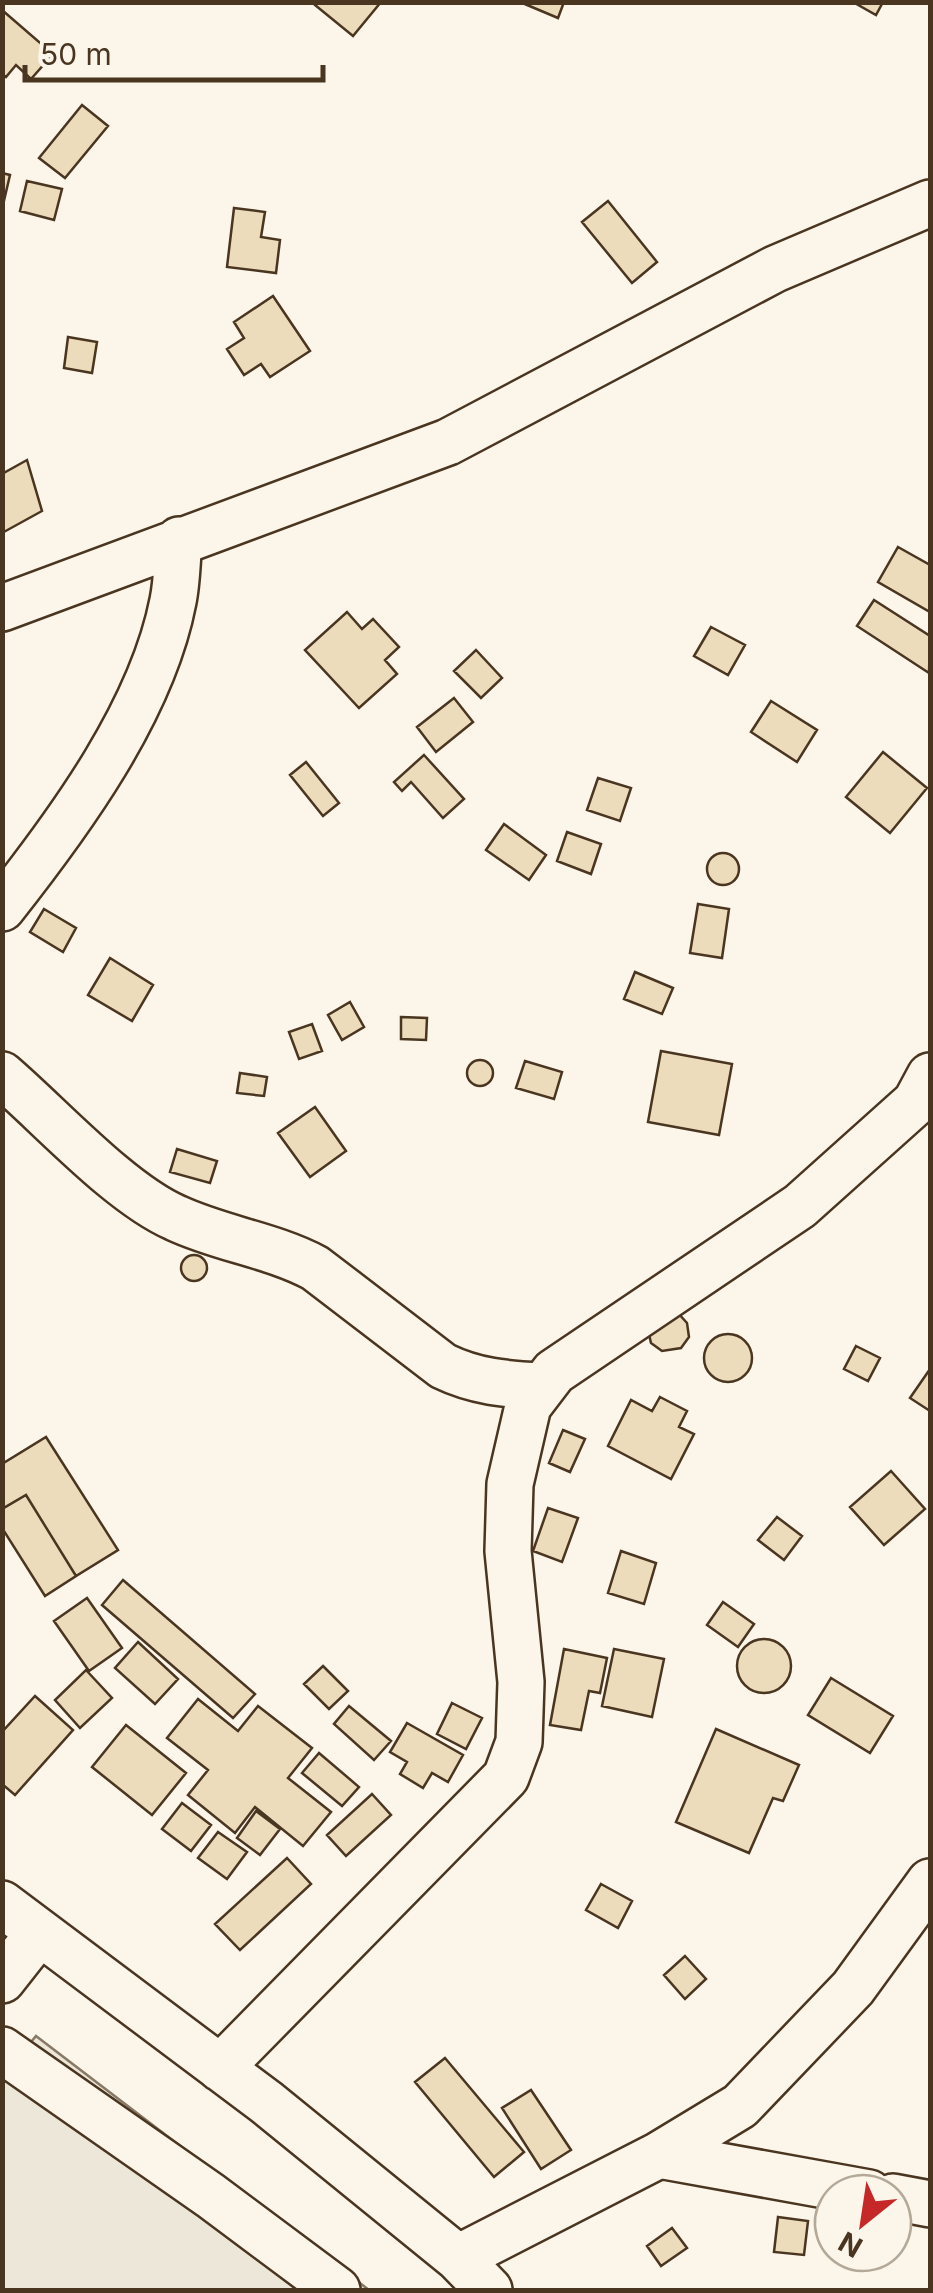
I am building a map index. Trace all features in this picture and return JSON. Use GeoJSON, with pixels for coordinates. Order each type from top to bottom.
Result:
{"type":"FeatureCollection","features":[{"type":"Feature","properties":{"kind":"street"},"geometry":{"type":"LineString","coordinates":[[2,608],[448,442],[775,269],[930,203]]}},
{"type":"Feature","properties":{"kind":"street"},"geometry":{"type":"LineString","coordinates":[[2,908],[76,806],[124,726],[156,660],[174,600],[178,540]]}},
{"type":"Feature","properties":{"kind":"street"},"geometry":{"type":"LineString","coordinates":[[2,1075],[128,1186],[176,1218],[315,1268],[443,1366],[466,1377],[490,1384],[542,1386]]}},
{"type":"Feature","properties":{"kind":"street"},"geometry":{"type":"LineString","coordinates":[[220,2068],[506,1777],[519,1742],[521,1682],[508,1551],[510,1484],[528,1406],[542,1386],[554,1372],[800,1206],[926,1097]]}},
{"type":"Feature","properties":{"kind":"street"},"geometry":{"type":"LineString","coordinates":[[458,2258],[659,2155],[740,2106],[853,1988],[930,1882]]}},
{"type":"Feature","properties":{"kind":"street"},"geometry":{"type":"LineString","coordinates":[[2,1904],[220,2068],[458,2258],[489,2290]]}},
{"type":"Feature","properties":{"kind":"street"},"geometry":{"type":"LineString","coordinates":[[2,1980],[39,1933]]}},
{"type":"Feature","properties":{"kind":"street"},"geometry":{"type":"LineString","coordinates":[[2,2050],[211,2196],[337,2290]]}},
{"type":"Feature","properties":{"kind":"street"},"geometry":{"type":"LineString","coordinates":[[659,2155],[813,2183]]}},
{"type":"Feature","properties":{"kind":"shaded area"},"geometry":{"type":"Polygon","coordinates":[[[36,2036],[369,2290],[3,2290],[2,2077],[36,2036]]]}},
{"type":"Feature","properties":{"kind":"building"},"geometry":{"type":"Polygon","coordinates":[[[381,2],[353,36],[315,5],[381,2]]]}},
{"type":"Feature","properties":{"kind":"building"},"geometry":{"type":"Polygon","coordinates":[[[520,2],[564,2],[558,18],[520,2]]]}},
{"type":"Feature","properties":{"kind":"building"},"geometry":{"type":"Polygon","coordinates":[[[853,2],[883,2],[876,15],[853,2]]]}},
{"type":"Feature","properties":{"kind":"building"},"geometry":{"type":"Polygon","coordinates":[[[2,10],[53,54],[31,79],[16,65],[6,77],[2,74],[2,10]]]}},
{"type":"Feature","properties":{"kind":"building"},"geometry":{"type":"Polygon","coordinates":[[[82,105],[108,126],[65,178],[39,158],[82,105]]]}},
{"type":"Feature","properties":{"kind":"building"},"geometry":{"type":"Polygon","coordinates":[[[2,173],[10,175],[3,205],[2,205],[2,173]]]}},
{"type":"Feature","properties":{"kind":"building"},"geometry":{"type":"Polygon","coordinates":[[[27,181],[62,189],[54,220],[20,211],[27,181]]]}},
{"type":"Feature","properties":{"kind":"building"},"geometry":{"type":"Polygon","coordinates":[[[608,201],[657,262],[632,283],[582,222],[608,201]]]}},
{"type":"Feature","properties":{"kind":"building"},"geometry":{"type":"Polygon","coordinates":[[[234,208],[265,212],[261,237],[280,240],[276,273],[227,267],[234,208]]]}},
{"type":"Feature","properties":{"kind":"building"},"geometry":{"type":"Polygon","coordinates":[[[273,296],[310,351],[270,377],[261,364],[244,375],[227,349],[244,338],[234,322],[273,296]]]}},
{"type":"Feature","properties":{"kind":"building"},"geometry":{"type":"Polygon","coordinates":[[[68,337],[97,342],[92,373],[64,368],[68,337]]]}},
{"type":"Feature","properties":{"kind":"building"},"geometry":{"type":"Polygon","coordinates":[[[27,460],[42,511],[2,533],[2,474],[27,460]]]}},
{"type":"Feature","properties":{"kind":"building"},"geometry":{"type":"Polygon","coordinates":[[[898,547],[930,565],[930,612],[878,582],[898,547]]]}},
{"type":"Feature","properties":{"kind":"building"},"geometry":{"type":"Polygon","coordinates":[[[874,600],[930,636],[929,673],[857,626],[874,600]]]}},
{"type":"Feature","properties":{"kind":"building"},"geometry":{"type":"Polygon","coordinates":[[[347,612],[362,629],[373,619],[399,647],[385,660],[397,674],[359,708],[305,650],[347,612]]]}},
{"type":"Feature","properties":{"kind":"building"},"geometry":{"type":"Polygon","coordinates":[[[711,627],[745,645],[728,675],[694,656],[711,627]]]}},
{"type":"Feature","properties":{"kind":"building"},"geometry":{"type":"Polygon","coordinates":[[[476,650],[502,678],[481,698],[454,671],[476,650]]]}},
{"type":"Feature","properties":{"kind":"building"},"geometry":{"type":"Polygon","coordinates":[[[454,698],[473,722],[436,752],[417,727],[454,698]]]}},
{"type":"Feature","properties":{"kind":"building"},"geometry":{"type":"Polygon","coordinates":[[[771,701],[817,730],[797,762],[751,732],[771,701]]]}},
{"type":"Feature","properties":{"kind":"building"},"geometry":{"type":"Polygon","coordinates":[[[883,752],[927,788],[890,833],[846,797],[883,752]]]}},
{"type":"Feature","properties":{"kind":"building"},"geometry":{"type":"Polygon","coordinates":[[[424,755],[464,799],[443,818],[411,782],[402,791],[394,782],[424,755]]]}},
{"type":"Feature","properties":{"kind":"building"},"geometry":{"type":"Polygon","coordinates":[[[306,762],[339,803],[323,816],[290,775],[306,762]]]}},
{"type":"Feature","properties":{"kind":"building"},"geometry":{"type":"Polygon","coordinates":[[[598,778],[631,788],[620,821],[587,810],[598,778]]]}},
{"type":"Feature","properties":{"kind":"building"},"geometry":{"type":"Polygon","coordinates":[[[504,824],[546,855],[529,880],[486,850],[504,824]]]}},
{"type":"Feature","properties":{"kind":"building"},"geometry":{"type":"Polygon","coordinates":[[[567,832],[601,844],[591,874],[557,861],[567,832]]]}},
{"type":"Feature","properties":{"kind":"building"},"geometry":{"type":"Polygon","coordinates":[[[723,853],[735,857],[739,869],[735,881],[723,885],[711,881],[707,869],[711,857],[723,853]]]}},
{"type":"Feature","properties":{"kind":"building"},"geometry":{"type":"Polygon","coordinates":[[[698,904],[729,909],[722,958],[690,953],[698,904]]]}},
{"type":"Feature","properties":{"kind":"building"},"geometry":{"type":"Polygon","coordinates":[[[44,909],[76,928],[63,952],[30,932],[44,909]]]}},
{"type":"Feature","properties":{"kind":"building"},"geometry":{"type":"Polygon","coordinates":[[[110,958],[153,985],[132,1021],[88,995],[110,958]]]}},
{"type":"Feature","properties":{"kind":"building"},"geometry":{"type":"Polygon","coordinates":[[[635,972],[673,988],[662,1014],[624,999],[635,972]]]}},
{"type":"Feature","properties":{"kind":"building"},"geometry":{"type":"Polygon","coordinates":[[[350,1002],[364,1027],[342,1040],[328,1015],[350,1002]]]}},
{"type":"Feature","properties":{"kind":"building"},"geometry":{"type":"Polygon","coordinates":[[[401,1017],[427,1018],[426,1040],[401,1039],[401,1017]]]}},
{"type":"Feature","properties":{"kind":"building"},"geometry":{"type":"Polygon","coordinates":[[[312,1024],[322,1051],[299,1059],[289,1032],[312,1024]]]}},
{"type":"Feature","properties":{"kind":"building"},"geometry":{"type":"Polygon","coordinates":[[[661,1051],[732,1064],[719,1135],[648,1122],[661,1051]]]}},
{"type":"Feature","properties":{"kind":"building"},"geometry":{"type":"Polygon","coordinates":[[[480,1060],[489,1064],[493,1073],[489,1082],[480,1086],[471,1082],[467,1073],[471,1064],[480,1060]]]}},
{"type":"Feature","properties":{"kind":"building"},"geometry":{"type":"Polygon","coordinates":[[[525,1061],[562,1072],[554,1099],[516,1088],[525,1061]]]}},
{"type":"Feature","properties":{"kind":"building"},"geometry":{"type":"Polygon","coordinates":[[[240,1073],[267,1077],[264,1096],[237,1093],[240,1073]]]}},
{"type":"Feature","properties":{"kind":"building"},"geometry":{"type":"Polygon","coordinates":[[[315,1107],[346,1151],[310,1177],[278,1133],[315,1107]]]}},
{"type":"Feature","properties":{"kind":"building"},"geometry":{"type":"Polygon","coordinates":[[[177,1149],[217,1161],[210,1183],[170,1172],[177,1149]]]}},
{"type":"Feature","properties":{"kind":"building"},"geometry":{"type":"Polygon","coordinates":[[[194,1255],[203,1259],[207,1268],[203,1277],[194,1281],[185,1277],[181,1268],[185,1259],[194,1255]]]}},
{"type":"Feature","properties":{"kind":"building"},"geometry":{"type":"Polygon","coordinates":[[[678,1313],[687,1323],[689,1337],[681,1348],[662,1351],[651,1343],[648,1330],[678,1313]]]}},
{"type":"Feature","properties":{"kind":"building"},"geometry":{"type":"Polygon","coordinates":[[[728,1334],[745,1341],[752,1358],[745,1375],[728,1382],[711,1375],[704,1358],[711,1341],[728,1334]]]}},
{"type":"Feature","properties":{"kind":"building"},"geometry":{"type":"Polygon","coordinates":[[[856,1346],[880,1358],[868,1381],[844,1369],[856,1346]]]}},
{"type":"Feature","properties":{"kind":"building"},"geometry":{"type":"Polygon","coordinates":[[[930,1369],[930,1411],[910,1398],[930,1369]]]}},
{"type":"Feature","properties":{"kind":"building"},"geometry":{"type":"Polygon","coordinates":[[[660,1397],[687,1411],[679,1427],[694,1434],[671,1479],[608,1446],[631,1400],[652,1411],[660,1397]]]}},
{"type":"Feature","properties":{"kind":"building"},"geometry":{"type":"Polygon","coordinates":[[[563,1430],[585,1439],[570,1472],[549,1463],[563,1430]]]}},
{"type":"Feature","properties":{"kind":"building"},"geometry":{"type":"Polygon","coordinates":[[[46,1437],[118,1550],[76,1576],[26,1495],[2,1509],[2,1464],[46,1437]]]}},
{"type":"Feature","properties":{"kind":"building"},"geometry":{"type":"Polygon","coordinates":[[[891,1471],[925,1509],[884,1545],[850,1507],[891,1471]]]}},
{"type":"Feature","properties":{"kind":"building"},"geometry":{"type":"Polygon","coordinates":[[[26,1495],[76,1576],[45,1596],[2,1528],[2,1509],[26,1495]]]}},
{"type":"Feature","properties":{"kind":"building"},"geometry":{"type":"Polygon","coordinates":[[[548,1508],[578,1518],[562,1562],[533,1551],[548,1508]]]}},
{"type":"Feature","properties":{"kind":"building"},"geometry":{"type":"Polygon","coordinates":[[[777,1517],[802,1536],[784,1560],[758,1540],[777,1517]]]}},
{"type":"Feature","properties":{"kind":"building"},"geometry":{"type":"Polygon","coordinates":[[[621,1551],[656,1563],[644,1604],[608,1593],[621,1551]]]}},
{"type":"Feature","properties":{"kind":"building"},"geometry":{"type":"Polygon","coordinates":[[[123,1580],[255,1694],[233,1718],[102,1605],[123,1580]]]}},
{"type":"Feature","properties":{"kind":"building"},"geometry":{"type":"Polygon","coordinates":[[[87,1598],[122,1648],[89,1671],[54,1621],[87,1598]]]}},
{"type":"Feature","properties":{"kind":"building"},"geometry":{"type":"Polygon","coordinates":[[[723,1602],[754,1624],[738,1647],[707,1625],[723,1602]]]}},
{"type":"Feature","properties":{"kind":"building"},"geometry":{"type":"Polygon","coordinates":[[[764,1639],[783,1647],[791,1666],[783,1685],[764,1693],[745,1685],[737,1666],[745,1647],[764,1639]]]}},
{"type":"Feature","properties":{"kind":"building"},"geometry":{"type":"Polygon","coordinates":[[[138,1642],[178,1679],[155,1704],[115,1668],[138,1642]]]}},
{"type":"Feature","properties":{"kind":"building"},"geometry":{"type":"Polygon","coordinates":[[[564,1649],[607,1658],[600,1693],[589,1691],[581,1730],[550,1725],[564,1649]]]}},
{"type":"Feature","properties":{"kind":"building"},"geometry":{"type":"Polygon","coordinates":[[[614,1649],[664,1659],[652,1717],[602,1706],[614,1649]]]}},
{"type":"Feature","properties":{"kind":"building"},"geometry":{"type":"Polygon","coordinates":[[[323,1666],[348,1691],[329,1709],[304,1684],[323,1666]]]}},
{"type":"Feature","properties":{"kind":"building"},"geometry":{"type":"Polygon","coordinates":[[[86,1670],[112,1698],[80,1728],[55,1700],[86,1670]]]}},
{"type":"Feature","properties":{"kind":"building"},"geometry":{"type":"Polygon","coordinates":[[[831,1678],[893,1716],[870,1753],[808,1715],[831,1678]]]}},
{"type":"Feature","properties":{"kind":"building"},"geometry":{"type":"Polygon","coordinates":[[[35,1696],[73,1730],[15,1795],[2,1784],[2,1732],[35,1696]]]}},
{"type":"Feature","properties":{"kind":"building"},"geometry":{"type":"Polygon","coordinates":[[[198,1699],[238,1731],[258,1706],[312,1748],[288,1778],[331,1812],[303,1846],[255,1807],[235,1833],[188,1795],[208,1770],[167,1738],[198,1699]]]}},
{"type":"Feature","properties":{"kind":"building"},"geometry":{"type":"Polygon","coordinates":[[[452,1703],[482,1718],[466,1749],[437,1734],[452,1703]]]}},
{"type":"Feature","properties":{"kind":"building"},"geometry":{"type":"Polygon","coordinates":[[[349,1706],[391,1741],[374,1760],[334,1724],[349,1706]]]}},
{"type":"Feature","properties":{"kind":"building"},"geometry":{"type":"Polygon","coordinates":[[[407,1723],[463,1755],[448,1782],[432,1773],[423,1788],[400,1774],[407,1762],[390,1752],[407,1723]]]}},
{"type":"Feature","properties":{"kind":"building"},"geometry":{"type":"Polygon","coordinates":[[[126,1725],[186,1773],[152,1815],[92,1767],[126,1725]]]}},
{"type":"Feature","properties":{"kind":"building"},"geometry":{"type":"Polygon","coordinates":[[[716,1729],[799,1765],[783,1801],[773,1798],[749,1853],[676,1822],[716,1729]]]}},
{"type":"Feature","properties":{"kind":"building"},"geometry":{"type":"Polygon","coordinates":[[[319,1753],[359,1787],[342,1806],[302,1773],[319,1753]]]}},
{"type":"Feature","properties":{"kind":"building"},"geometry":{"type":"Polygon","coordinates":[[[372,1794],[391,1815],[346,1856],[327,1835],[372,1794]]]}},
{"type":"Feature","properties":{"kind":"building"},"geometry":{"type":"Polygon","coordinates":[[[182,1803],[211,1825],[191,1851],[162,1829],[182,1803]]]}},
{"type":"Feature","properties":{"kind":"building"},"geometry":{"type":"Polygon","coordinates":[[[256,1811],[280,1829],[260,1855],[237,1838],[256,1811]]]}},
{"type":"Feature","properties":{"kind":"building"},"geometry":{"type":"Polygon","coordinates":[[[218,1832],[247,1852],[227,1879],[198,1858],[218,1832]]]}},
{"type":"Feature","properties":{"kind":"building"},"geometry":{"type":"Polygon","coordinates":[[[287,1858],[311,1884],[240,1950],[215,1924],[287,1858]]]}},
{"type":"Feature","properties":{"kind":"building"},"geometry":{"type":"Polygon","coordinates":[[[601,1884],[632,1901],[618,1928],[586,1910],[601,1884]]]}},
{"type":"Feature","properties":{"kind":"building"},"geometry":{"type":"Polygon","coordinates":[[[685,1956],[706,1979],[685,1999],[664,1975],[685,1956]]]}},
{"type":"Feature","properties":{"kind":"building"},"geometry":{"type":"Polygon","coordinates":[[[445,2058],[524,2152],[494,2177],[415,2082],[445,2058]]]}},
{"type":"Feature","properties":{"kind":"building"},"geometry":{"type":"Polygon","coordinates":[[[531,2090],[571,2150],[541,2169],[502,2108],[531,2090]]]}},
{"type":"Feature","properties":{"kind":"building"},"geometry":{"type":"Polygon","coordinates":[[[778,2217],[808,2221],[804,2255],[774,2252],[778,2217]]]}},
{"type":"Feature","properties":{"kind":"building"},"geometry":{"type":"Polygon","coordinates":[[[672,2228],[687,2248],[661,2266],[647,2246],[672,2228]]]}}]}
